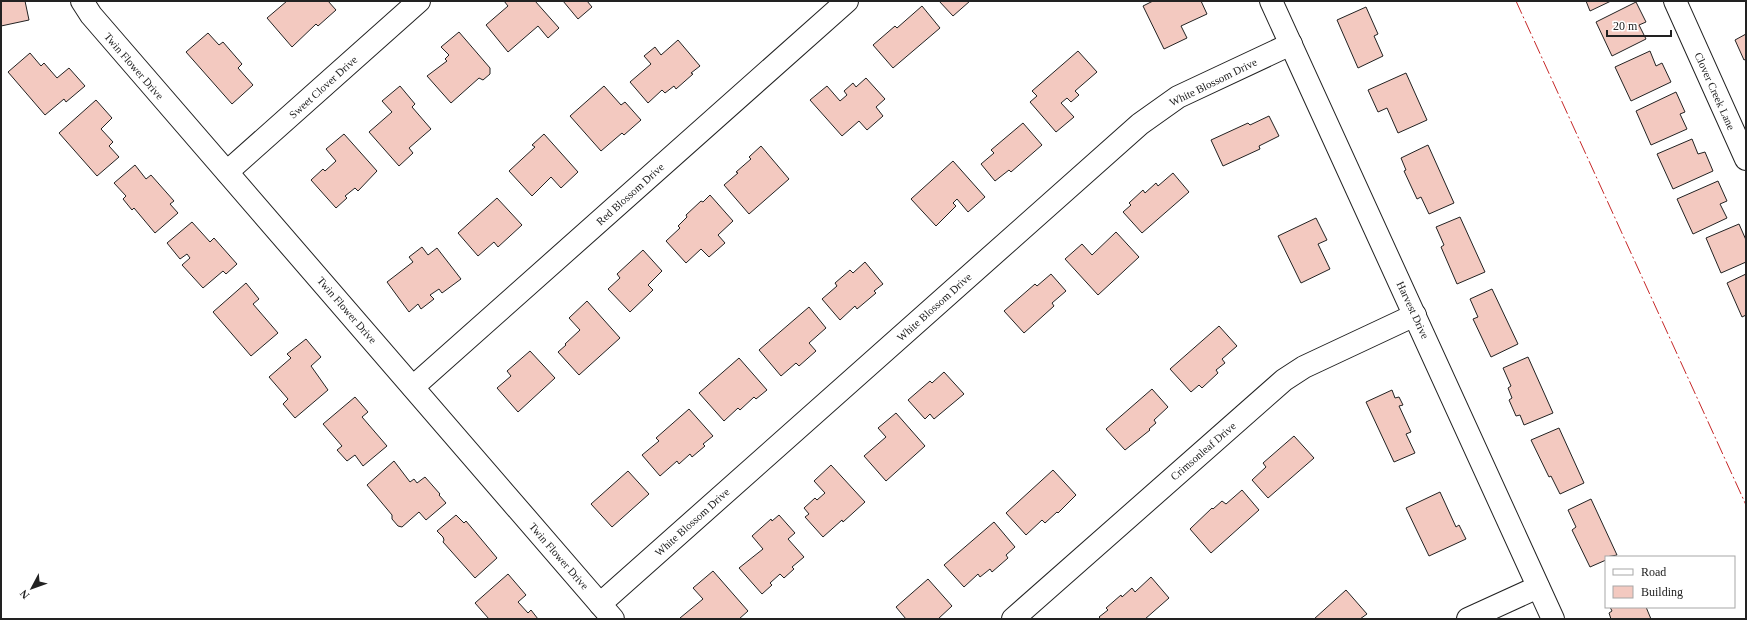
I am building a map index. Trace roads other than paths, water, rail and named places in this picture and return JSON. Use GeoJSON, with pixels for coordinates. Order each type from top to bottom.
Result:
{"type":"FeatureCollection","features":[{"type":"Feature","properties":{"kind":"street","name":"Twin Flower Drive"},"geometry":{"type":"LineString","coordinates":[[82,1],[91,15],[607,611]]}},
{"type":"Feature","properties":{"kind":"street","name":"Sweet Clover Drive"},"geometry":{"type":"LineString","coordinates":[[227,172],[419,1]]}},
{"type":"Feature","properties":{"kind":"street","name":"Red Blossom Drive"},"geometry":{"type":"LineString","coordinates":[[413,387],[847,1]]}},
{"type":"Feature","properties":{"kind":"street","name":"Harvest Drive"},"geometry":{"type":"LineString","coordinates":[[1271,1],[1553,619]]}},
{"type":"Feature","properties":{"kind":"street","name":"Clover Creek Lane"},"geometry":{"type":"LineString","coordinates":[[1675,1],[1746,159]]}},
{"type":"Feature","properties":{"kind":"street","name":"White Blossom Drive"},"geometry":{"type":"LineString","coordinates":[[607,611],[1140,124],[1178,98],[1291,44]]}},
{"type":"Feature","properties":{"kind":"street","name":"Crimsonleaf Drive"},"geometry":{"type":"LineString","coordinates":[[1013,619],[1284,380],[1304,367],[1415,315]]}},
{"type":"Feature","properties":{"kind":"street"},"geometry":{"type":"LineString","coordinates":[[1468,619],[1538,587]]}}]}
